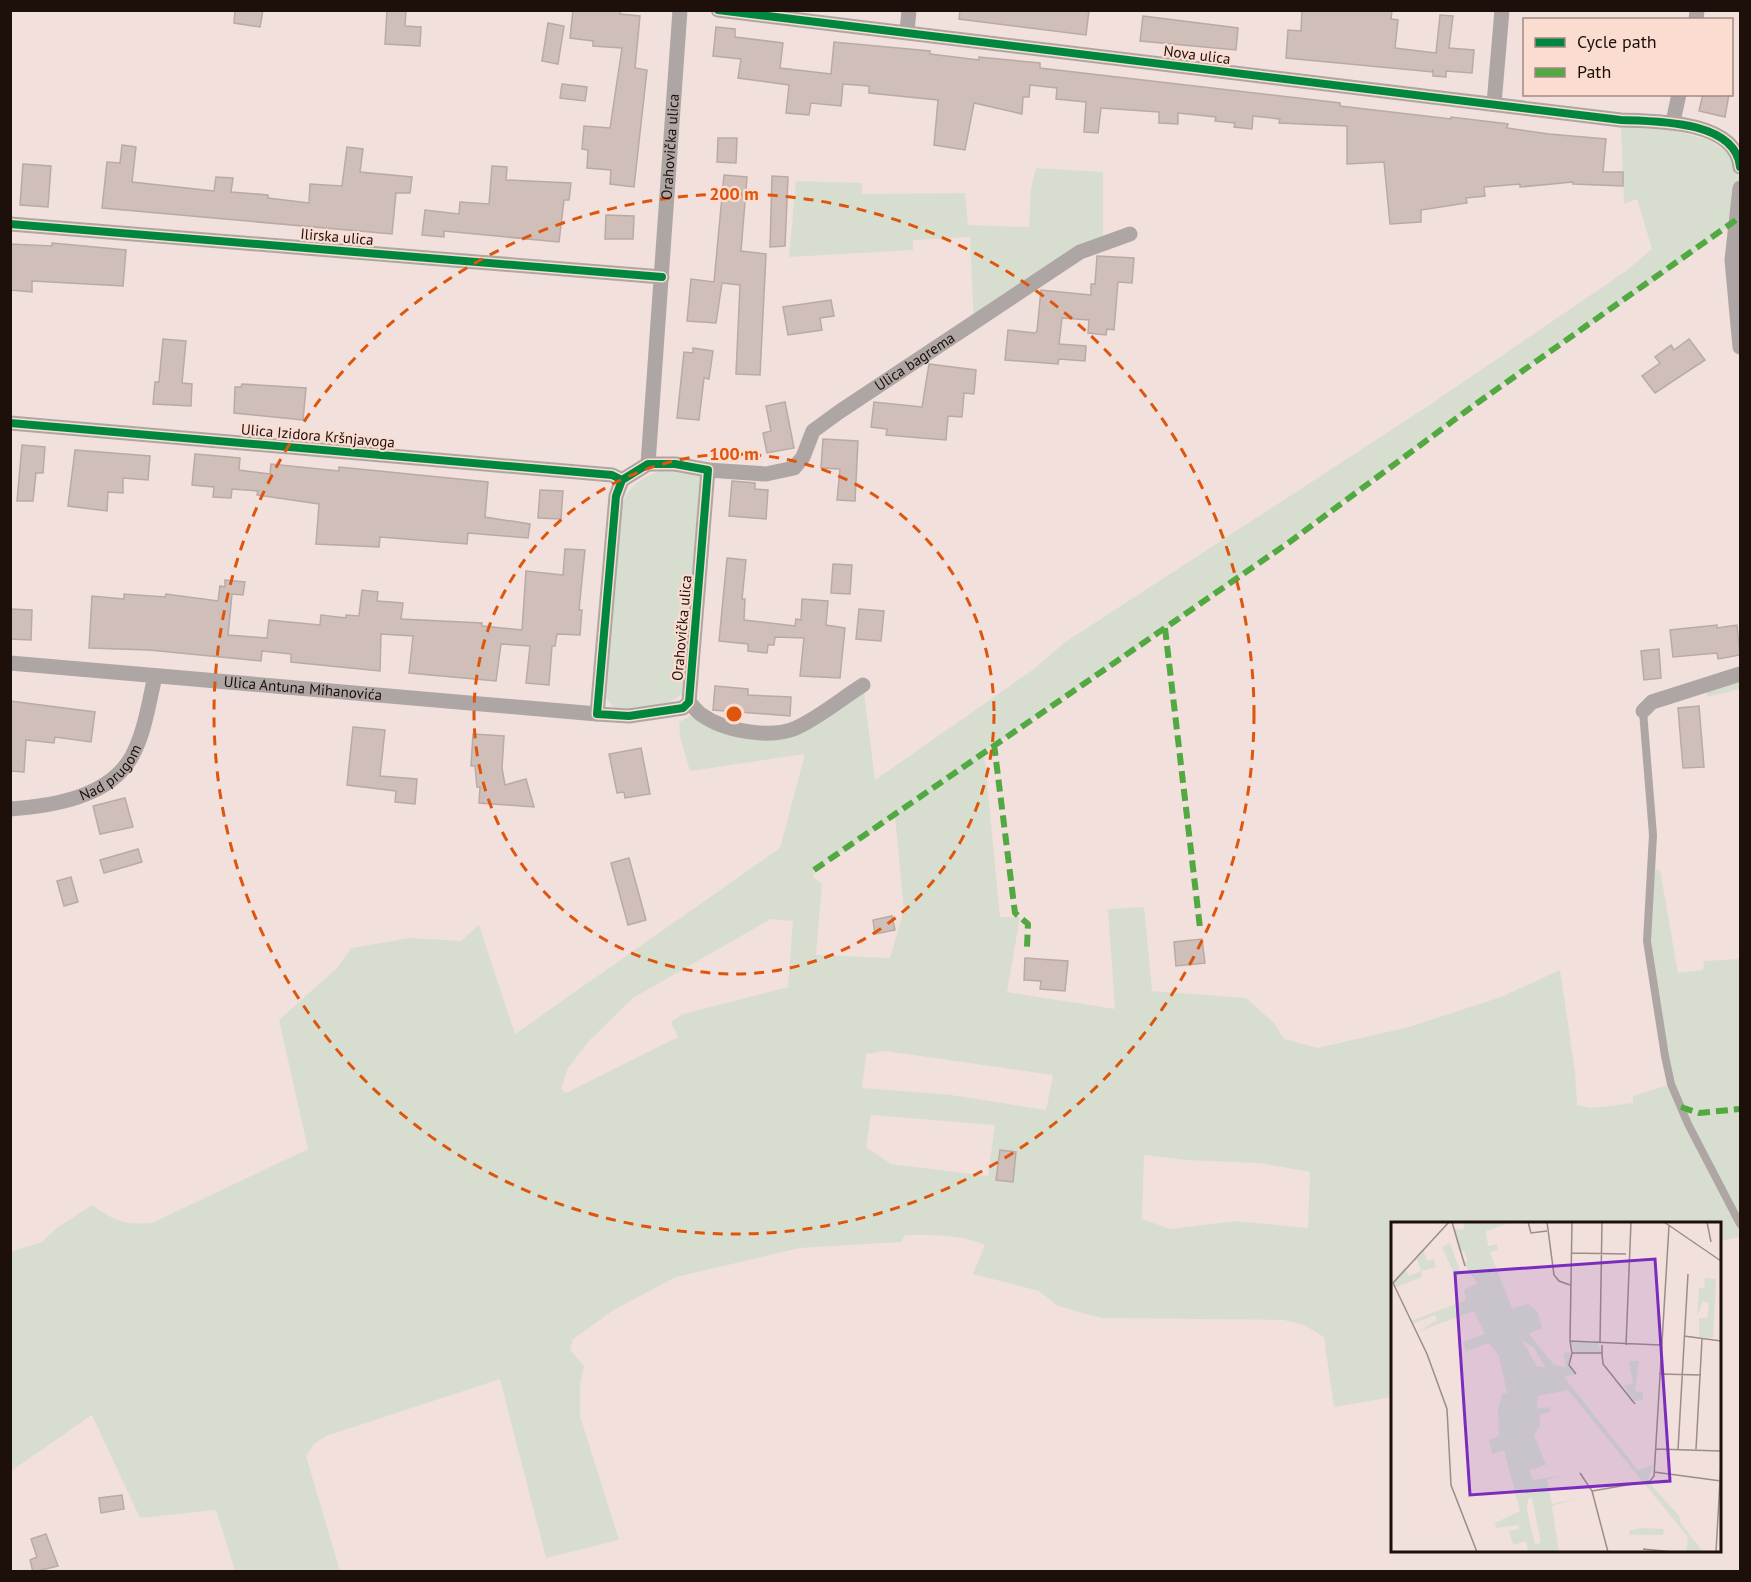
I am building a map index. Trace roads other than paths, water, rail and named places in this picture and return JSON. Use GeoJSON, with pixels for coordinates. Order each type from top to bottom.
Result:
{"type":"FeatureCollection","features":[{"type":"Feature","properties":{"kind":"street","name":"Orahovička ulica"},"geometry":{"type":"LineString","coordinates":[[648,464],[680,10]]}},
{"type":"Feature","properties":{"kind":"street","name":"Nova ulica"},"geometry":{"type":"LineString","coordinates":[[718,10],[1620,120],[1673,122],[1704,130],[1728,144],[1736,152],[1740,167]]}},
{"type":"Feature","properties":{"kind":"street"},"geometry":{"type":"LineString","coordinates":[[907,32],[909,10]]}},
{"type":"Feature","properties":{"kind":"street"},"geometry":{"type":"LineString","coordinates":[[1494,104],[1502,10]]}},
{"type":"Feature","properties":{"kind":"street"},"geometry":{"type":"LineString","coordinates":[[1673,122],[1679,96]]}},
{"type":"Feature","properties":{"kind":"street"},"geometry":{"type":"LineString","coordinates":[[1740,188],[1732,260],[1740,347]]}},
{"type":"Feature","properties":{"kind":"street","name":"Ilirska ulica"},"geometry":{"type":"LineString","coordinates":[[10,224],[662,277]]}},
{"type":"Feature","properties":{"kind":"street","name":"Ulica bagrema"},"geometry":{"type":"LineString","coordinates":[[708,470],[766,474],[794,468],[803,457],[813,431],[839,412],[1080,252],[1130,234]]}},
{"type":"Feature","properties":{"kind":"street","name":"Ulica Izidora Kršnjavoga"},"geometry":{"type":"LineString","coordinates":[[10,423],[612,475],[622,480]]}},
{"type":"Feature","properties":{"kind":"street"},"geometry":{"type":"LineString","coordinates":[[597,714],[613,511],[622,480],[648,464],[675,464],[708,470]]}},
{"type":"Feature","properties":{"kind":"street","name":"Orahovička ulica"},"geometry":{"type":"LineString","coordinates":[[597,714],[629,716],[683,708],[689,702],[708,470]]}},
{"type":"Feature","properties":{"kind":"street","name":"Ulica Antuna Mihanovića"},"geometry":{"type":"LineString","coordinates":[[10,663],[597,714]]}},
{"type":"Feature","properties":{"kind":"street"},"geometry":{"type":"LineString","coordinates":[[1643,711],[1652,702],[1740,674]]}},
{"type":"Feature","properties":{"kind":"street","name":"Nad prugom"},"geometry":{"type":"LineString","coordinates":[[10,809],[71,799],[107,784],[115,777],[133,755],[155,676]]}},
{"type":"Feature","properties":{"kind":"street","name":"Orahovička ulica"},"geometry":{"type":"LineString","coordinates":[[689,702],[701,715],[718,724],[742,729],[782,732],[796,728],[817,716],[863,685]]}},
{"type":"Feature","properties":{"kind":"lane"},"geometry":{"type":"LineString","coordinates":[[1643,711],[1653,835],[1647,941],[1665,1056],[1671,1084],[1688,1124],[1740,1224]]}}]}
